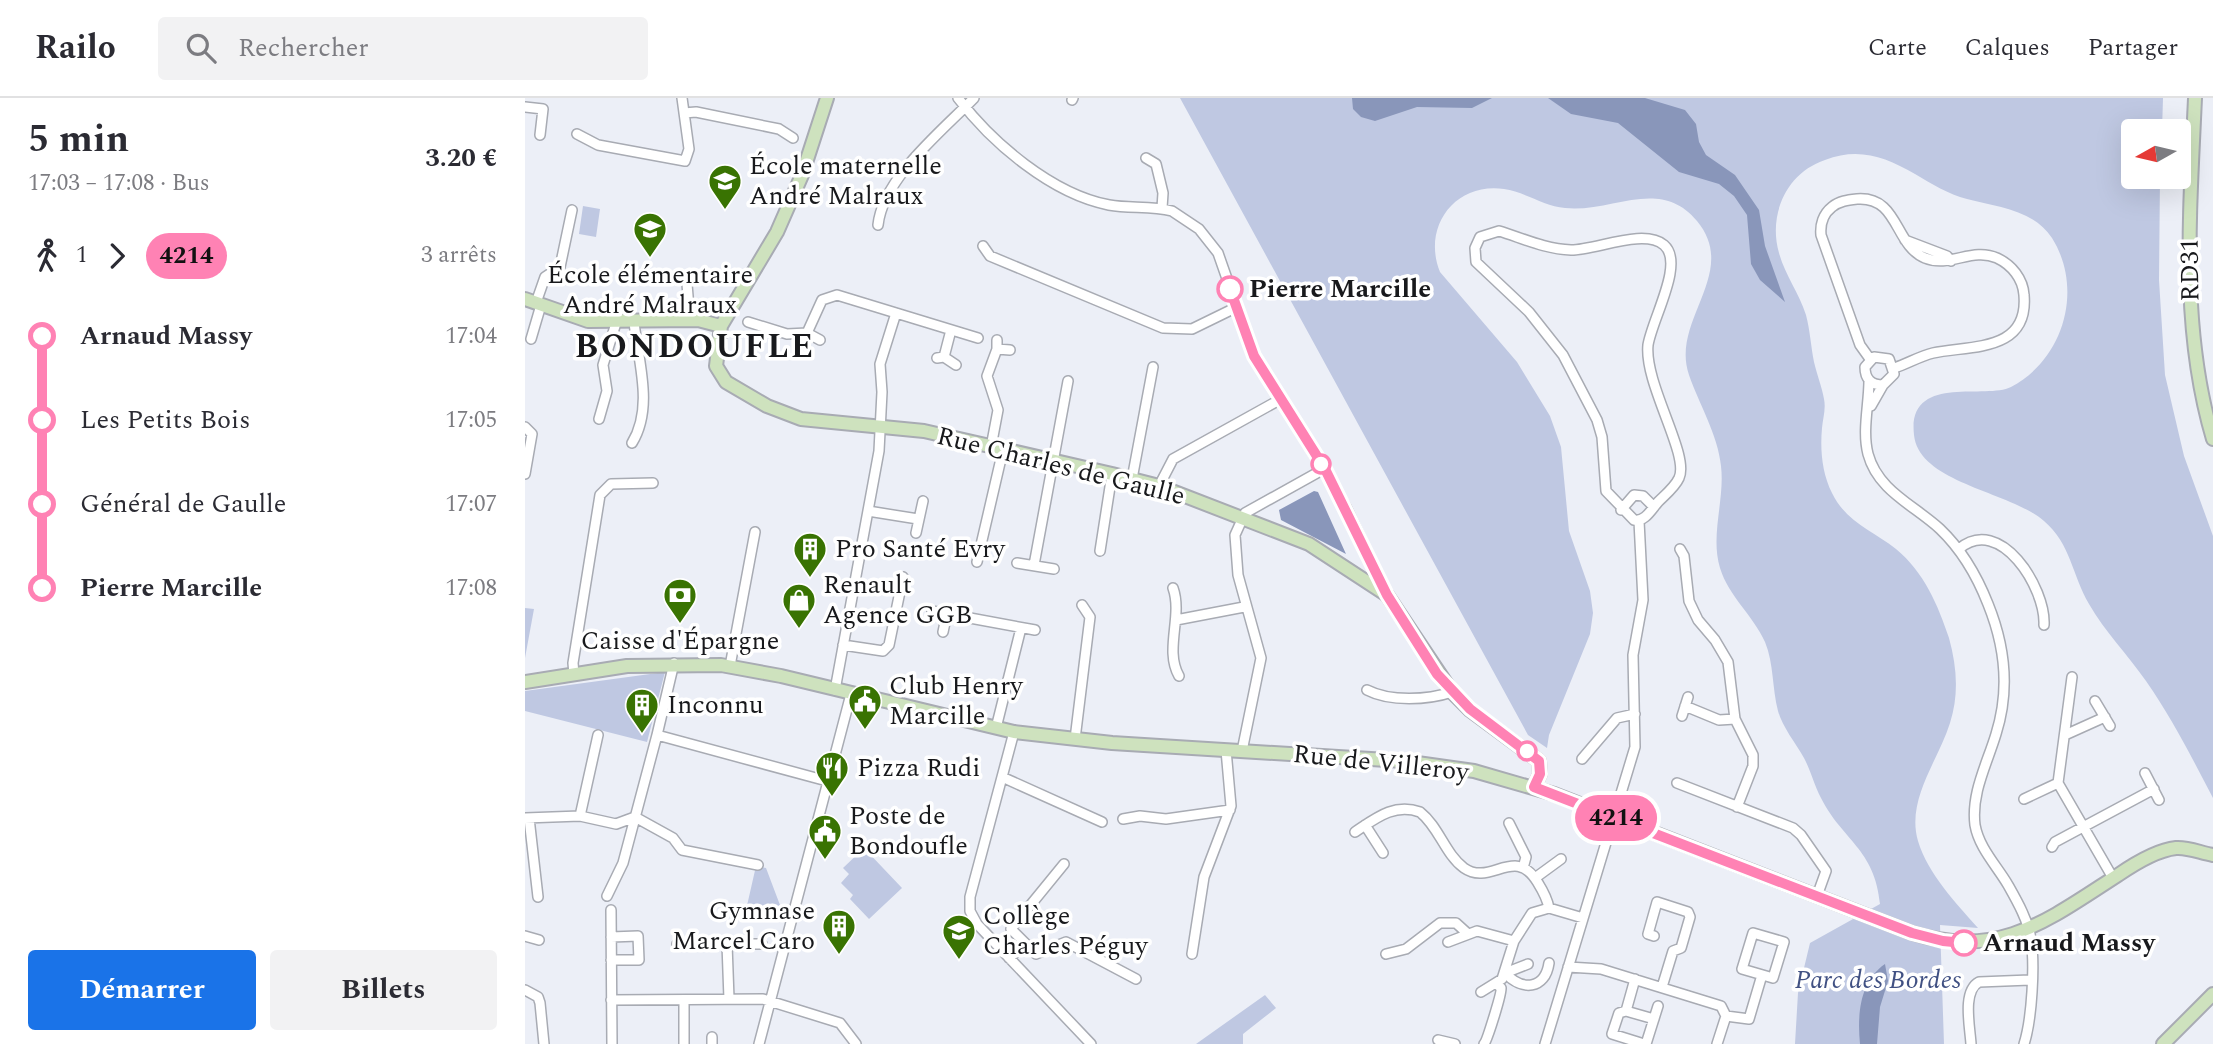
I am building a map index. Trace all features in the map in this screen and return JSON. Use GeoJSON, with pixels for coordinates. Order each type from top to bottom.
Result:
{"type":"FeatureCollection","features":[{"type":"Feature","properties":{"kind":"street"},"geometry":{"type":"LineString","coordinates":[[577,134],[598,145],[681,162],[689,155],[682,98]]}},
{"type":"Feature","properties":{"kind":"street"},"geometry":{"type":"LineString","coordinates":[[535,300],[588,321],[616,323],[690,320],[721,326],[777,232],[803,174],[827,98]]}},
{"type":"Feature","properties":{"kind":"street"},"geometry":{"type":"LineString","coordinates":[[958,98],[999,144],[1044,177],[1094,201],[1162,208],[1184,217],[1210,240],[1223,267],[1235,308],[1254,356],[1325,469],[1387,595]]}},
{"type":"Feature","properties":{"kind":"street"},"geometry":{"type":"LineString","coordinates":[[878,225],[879,210],[911,164],[974,98]]}},
{"type":"Feature","properties":{"kind":"street","name":"RD31"},"geometry":{"type":"LineString","coordinates":[[2195,98],[2189,293],[2200,386],[2213,439]]}},
{"type":"Feature","properties":{"kind":"street"},"geometry":{"type":"LineString","coordinates":[[525,107],[543,109],[540,135]]}},
{"type":"Feature","properties":{"kind":"street"},"geometry":{"type":"LineString","coordinates":[[684,113],[696,112],[779,129],[793,138]]}},
{"type":"Feature","properties":{"kind":"street"},"geometry":{"type":"LineString","coordinates":[[1146,158],[1156,164],[1161,181],[1162,208]]}},
{"type":"Feature","properties":{"kind":"street"},"geometry":{"type":"LineString","coordinates":[[1870,359],[1860,345],[1820,226],[1828,210],[1835,204],[1869,200],[1890,213],[1905,240],[1920,256],[1934,261],[1951,261],[1983,254],[1999,258],[2012,268],[2024,292],[2023,310],[2016,326],[2003,340],[1986,347],[1936,352],[1894,368]]}},
{"type":"Feature","properties":{"kind":"street"},"geometry":{"type":"LineString","coordinates":[[531,339],[535,300],[545,277],[559,267],[572,210]]}},
{"type":"Feature","properties":{"kind":"street"},"geometry":{"type":"LineString","coordinates":[[1545,1044],[1635,747],[1633,654],[1643,600],[1639,521],[1676,483],[1681,471],[1679,457],[1656,397],[1648,364],[1653,319],[1672,275],[1669,250],[1649,238],[1570,250],[1537,244],[1499,230],[1485,233],[1476,242],[1476,262],[1529,312],[1577,379],[1602,437],[1606,491],[1621,510],[1639,521]]}},
{"type":"Feature","properties":{"kind":"street"},"geometry":{"type":"LineString","coordinates":[[983,246],[990,256],[1163,328],[1192,329],[1235,308]]}},
{"type":"Feature","properties":{"kind":"street"},"geometry":{"type":"LineString","coordinates":[[687,284],[690,320]]}},
{"type":"Feature","properties":{"kind":"street"},"geometry":{"type":"LineString","coordinates":[[807,333],[822,299],[831,295],[978,338]]}},
{"type":"Feature","properties":{"kind":"street"},"geometry":{"type":"LineString","coordinates":[[835,690],[881,428],[880,365],[896,313]]}},
{"type":"Feature","properties":{"kind":"street"},"geometry":{"type":"LineString","coordinates":[[632,443],[639,430],[643,402],[634,322]]}},
{"type":"Feature","properties":{"kind":"street"},"geometry":{"type":"LineString","coordinates":[[748,322],[787,334],[807,333],[820,340]]}},
{"type":"Feature","properties":{"kind":"street"},"geometry":{"type":"LineString","coordinates":[[599,418],[607,391],[603,365],[616,323]]}},
{"type":"Feature","properties":{"kind":"street","name":"Rue Charles de Gaulle"},"geometry":{"type":"LineString","coordinates":[[721,326],[718,370],[739,391],[786,414],[836,424],[924,431],[1112,474],[1160,486],[1310,544],[1387,595],[1452,692],[1470,709],[1539,761],[1540,774],[1534,787]]}},
{"type":"Feature","properties":{"kind":"street"},"geometry":{"type":"LineString","coordinates":[[951,330],[940,358],[956,365]]}},
{"type":"Feature","properties":{"kind":"street"},"geometry":{"type":"LineString","coordinates":[[977,562],[997,448],[998,410],[987,376],[997,344],[1010,350]]}},
{"type":"Feature","properties":{"kind":"street"},"geometry":{"type":"LineString","coordinates":[[1870,359],[1884,357],[1894,368]]}},
{"type":"Feature","properties":{"kind":"street"},"geometry":{"type":"LineString","coordinates":[[1870,359],[1865,368],[1869,381],[1866,446],[1875,470],[1893,492],[1930,520],[1959,549],[1991,611],[1999,636],[2005,672],[2001,715],[1976,792],[1976,829],[1982,845],[2008,885],[2028,929],[2030,979],[2024,1044]]}},
{"type":"Feature","properties":{"kind":"street"},"geometry":{"type":"LineString","coordinates":[[1132,479],[1153,367]]}},
{"type":"Feature","properties":{"kind":"street"},"geometry":{"type":"LineString","coordinates":[[1869,410],[1882,385],[1891,379],[1894,368]]}},
{"type":"Feature","properties":{"kind":"street"},"geometry":{"type":"LineString","coordinates":[[1034,565],[1068,381]]}},
{"type":"Feature","properties":{"kind":"street"},"geometry":{"type":"LineString","coordinates":[[1869,381],[1882,385]]}},
{"type":"Feature","properties":{"kind":"street"},"geometry":{"type":"LineString","coordinates":[[1160,486],[1173,459],[1281,400]]}},
{"type":"Feature","properties":{"kind":"street"},"geometry":{"type":"LineString","coordinates":[[525,427],[531,433],[531,440],[525,474]]}},
{"type":"Feature","properties":{"kind":"street"},"geometry":{"type":"LineString","coordinates":[[1242,751],[1261,658],[1244,607],[1235,553],[1235,535],[1242,517],[1325,469]]}},
{"type":"Feature","properties":{"kind":"street"},"geometry":{"type":"LineString","coordinates":[[1103,546],[1112,474]]}},
{"type":"Feature","properties":{"kind":"street"},"geometry":{"type":"LineString","coordinates":[[574,674],[573,663],[600,495],[611,484],[653,483]]}},
{"type":"Feature","properties":{"kind":"street"},"geometry":{"type":"LineString","coordinates":[[1621,510],[1633,495],[1643,496],[1654,507]]}},
{"type":"Feature","properties":{"kind":"street"},"geometry":{"type":"LineString","coordinates":[[916,533],[923,500]]}},
{"type":"Feature","properties":{"kind":"street"},"geometry":{"type":"LineString","coordinates":[[868,511],[918,519]]}},
{"type":"Feature","properties":{"kind":"street"},"geometry":{"type":"LineString","coordinates":[[730,666],[755,532]]}},
{"type":"Feature","properties":{"kind":"street"},"geometry":{"type":"LineString","coordinates":[[1959,549],[1967,542],[1981,539],[2008,551],[2023,567],[2038,595],[2045,613],[2044,625]]}},
{"type":"Feature","properties":{"kind":"street"},"geometry":{"type":"LineString","coordinates":[[1680,549],[1684,556],[1686,590],[1692,610],[1728,662],[1735,719],[1754,761],[1737,807]]}},
{"type":"Feature","properties":{"kind":"street"},"geometry":{"type":"LineString","coordinates":[[1017,564],[1054,569]]}},
{"type":"Feature","properties":{"kind":"street"},"geometry":{"type":"LineString","coordinates":[[843,645],[875,651],[883,651],[889,645],[903,577]]}},
{"type":"Feature","properties":{"kind":"street"},"geometry":{"type":"LineString","coordinates":[[1173,588],[1178,602],[1173,664],[1179,676]]}},
{"type":"Feature","properties":{"kind":"street"},"geometry":{"type":"LineString","coordinates":[[1075,739],[1090,617],[1082,605]]}},
{"type":"Feature","properties":{"kind":"street"},"geometry":{"type":"LineString","coordinates":[[1176,620],[1244,607]]}},
{"type":"Feature","properties":{"kind":"street"},"geometry":{"type":"LineString","coordinates":[[932,611],[1035,630]]}},
{"type":"Feature","properties":{"kind":"street"},"geometry":{"type":"LineString","coordinates":[[943,632],[947,613]]}},
{"type":"Feature","properties":{"kind":"street"},"geometry":{"type":"LineString","coordinates":[[996,728],[1021,628]]}},
{"type":"Feature","properties":{"kind":"street"},"geometry":{"type":"LineString","coordinates":[[607,896],[622,863],[674,663]]}},
{"type":"Feature","properties":{"kind":"street","name":"Rue de Villeroy"},"geometry":{"type":"LineString","coordinates":[[525,682],[627,666],[674,663],[730,666],[1014,732],[1075,739],[1426,763],[1474,771],[1534,787],[1817,896],[1943,941],[1988,942],[2028,929],[2055,917],[2113,878],[2169,849],[2213,855]]}},
{"type":"Feature","properties":{"kind":"street"},"geometry":{"type":"LineString","coordinates":[[2072,677],[2058,783],[2113,878]]}},
{"type":"Feature","properties":{"kind":"street"},"geometry":{"type":"LineString","coordinates":[[1367,690],[1378,696],[1428,697],[1452,692]]}},
{"type":"Feature","properties":{"kind":"street"},"geometry":{"type":"LineString","coordinates":[[759,1044],[851,694]]}},
{"type":"Feature","properties":{"kind":"street"},"geometry":{"type":"LineString","coordinates":[[2065,735],[2108,721],[2095,701]]}},
{"type":"Feature","properties":{"kind":"street"},"geometry":{"type":"LineString","coordinates":[[1685,707],[1719,720],[1735,719]]}},
{"type":"Feature","properties":{"kind":"street"},"geometry":{"type":"LineString","coordinates":[[1582,759],[1617,718],[1635,714]]}},
{"type":"Feature","properties":{"kind":"street"},"geometry":{"type":"LineString","coordinates":[[1014,732],[969,905],[977,924],[1091,1044]]}},
{"type":"Feature","properties":{"kind":"street"},"geometry":{"type":"LineString","coordinates":[[580,816],[598,735]]}},
{"type":"Feature","properties":{"kind":"street"},"geometry":{"type":"LineString","coordinates":[[657,735],[827,781]]}},
{"type":"Feature","properties":{"kind":"street"},"geometry":{"type":"LineString","coordinates":[[1192,954],[1204,877],[1232,802],[1226,750]]}},
{"type":"Feature","properties":{"kind":"street"},"geometry":{"type":"LineString","coordinates":[[2145,773],[2159,800]]}},
{"type":"Feature","properties":{"kind":"street"},"geometry":{"type":"LineString","coordinates":[[1002,776],[1102,822]]}},
{"type":"Feature","properties":{"kind":"street"},"geometry":{"type":"LineString","coordinates":[[1677,783],[1793,828],[1826,871],[1817,896]]}},
{"type":"Feature","properties":{"kind":"street"},"geometry":{"type":"LineString","coordinates":[[2024,799],[2058,783]]}},
{"type":"Feature","properties":{"kind":"street"},"geometry":{"type":"LineString","coordinates":[[2052,847],[2084,826],[2154,789]]}},
{"type":"Feature","properties":{"kind":"street"},"geometry":{"type":"LineString","coordinates":[[1355,832],[1390,811],[1411,809],[1428,818],[1467,870],[1482,874],[1508,866],[1523,867],[1535,878],[1549,908]]}},
{"type":"Feature","properties":{"kind":"street"},"geometry":{"type":"LineString","coordinates":[[1122,819],[1140,816],[1166,819],[1230,810]]}},
{"type":"Feature","properties":{"kind":"street"},"geometry":{"type":"LineString","coordinates":[[538,898],[527,818],[580,816],[617,824],[635,817],[666,833],[682,850],[758,865]]}},
{"type":"Feature","properties":{"kind":"street"},"geometry":{"type":"LineString","coordinates":[[1509,823],[1526,857],[1523,867]]}},
{"type":"Feature","properties":{"kind":"street"},"geometry":{"type":"LineString","coordinates":[[1366,825],[1383,853]]}},
{"type":"Feature","properties":{"kind":"street"},"geometry":{"type":"LineString","coordinates":[[2193,851],[2213,862]]}},
{"type":"Feature","properties":{"kind":"street"},"geometry":{"type":"LineString","coordinates":[[1535,878],[1561,859]]}},
{"type":"Feature","properties":{"kind":"street"},"geometry":{"type":"LineString","coordinates":[[1064,864],[1012,924],[1011,929],[1036,954],[1066,942],[1136,979]]}},
{"type":"Feature","properties":{"kind":"street"},"geometry":{"type":"LineString","coordinates":[[1654,936],[1648,934],[1657,902],[1688,912],[1690,917],[1681,948],[1673,951],[1662,988]]}},
{"type":"Feature","properties":{"kind":"street"},"geometry":{"type":"LineString","coordinates":[[1481,992],[1497,984],[1505,974],[1514,941],[1532,913],[1549,908],[1583,918]]}},
{"type":"Feature","properties":{"kind":"street"},"geometry":{"type":"LineString","coordinates":[[611,910],[612,1044]]}},
{"type":"Feature","properties":{"kind":"street"},"geometry":{"type":"LineString","coordinates":[[1386,954],[1406,949],[1440,923],[1456,923],[1467,933]]}},
{"type":"Feature","properties":{"kind":"street"},"geometry":{"type":"LineString","coordinates":[[1448,942],[1467,933],[1482,931],[1514,941]]}},
{"type":"Feature","properties":{"kind":"street"},"geometry":{"type":"LineString","coordinates":[[1753,933],[1784,942],[1773,978],[1762,975],[1742,969],[1753,933]]}},
{"type":"Feature","properties":{"kind":"street"},"geometry":{"type":"LineString","coordinates":[[525,936],[539,940]]}},
{"type":"Feature","properties":{"kind":"street"},"geometry":{"type":"LineString","coordinates":[[611,937],[638,936],[639,948],[639,960],[611,960]]}},
{"type":"Feature","properties":{"kind":"street"},"geometry":{"type":"LineString","coordinates":[[677,944],[762,944]]}},
{"type":"Feature","properties":{"kind":"street"},"geometry":{"type":"LineString","coordinates":[[727,944],[729,999]]}},
{"type":"Feature","properties":{"kind":"street"},"geometry":{"type":"LineString","coordinates":[[1009,958],[1024,944]]}},
{"type":"Feature","properties":{"kind":"street"},"geometry":{"type":"LineString","coordinates":[[1505,974],[1523,986],[1534,986],[1544,978],[1549,963]]}},
{"type":"Feature","properties":{"kind":"street"},"geometry":{"type":"LineString","coordinates":[[1505,974],[1528,964]]}},
{"type":"Feature","properties":{"kind":"street"},"geometry":{"type":"LineString","coordinates":[[1568,967],[1601,969],[1721,1006],[1726,1016],[1717,1044]]}},
{"type":"Feature","properties":{"kind":"street"},"geometry":{"type":"LineString","coordinates":[[1726,1016],[1749,1020],[1762,975]]}},
{"type":"Feature","properties":{"kind":"street"},"geometry":{"type":"LineString","coordinates":[[1626,1011],[1635,979]]}},
{"type":"Feature","properties":{"kind":"street"},"geometry":{"type":"LineString","coordinates":[[1971,1044],[1969,994],[1973,986],[1979,982],[2030,979]]}},
{"type":"Feature","properties":{"kind":"street"},"geometry":{"type":"LineString","coordinates":[[1484,1044],[1489,1035],[1491,1017],[1501,997],[1501,988],[1497,984]]}},
{"type":"Feature","properties":{"kind":"street"},"geometry":{"type":"LineString","coordinates":[[525,990],[538,998],[540,1003],[544,1044]]}},
{"type":"Feature","properties":{"kind":"street"},"geometry":{"type":"LineString","coordinates":[[2163,1044],[2213,995]]}},
{"type":"Feature","properties":{"kind":"street"},"geometry":{"type":"LineString","coordinates":[[611,1000],[763,999],[840,1023],[856,1044]]}},
{"type":"Feature","properties":{"kind":"street"},"geometry":{"type":"LineString","coordinates":[[684,1000],[684,1044]]}},
{"type":"Feature","properties":{"kind":"street"},"geometry":{"type":"LineString","coordinates":[[1654,1019],[1626,1011],[1619,1013],[1612,1034],[1645,1044],[1654,1019],[1658,1006]]}},
{"type":"Feature","properties":{"kind":"street"},"geometry":{"type":"LineString","coordinates":[[1438,1041],[1455,1044]]}},
{"type":"Feature","properties":{"kind":"green space","name":"Parc des Bordes"},"geometry":{"type":"Polygon","coordinates":[[[1180,98],[2163,98],[2162,119],[2121,119],[2121,189],[2160,189],[2159,280],[2165,375],[2184,456],[2213,536],[2213,798],[2155,695],[2089,604],[2066,550],[2053,530],[2029,511],[1968,485],[1931,464],[1920,451],[1914,435],[1915,416],[1923,403],[1935,396],[1950,393],[2011,387],[2029,375],[2044,359],[2056,341],[2067,300],[2067,279],[2062,258],[2052,238],[2044,228],[2024,215],[1953,194],[1904,168],[1861,154],[1837,156],[1811,166],[1790,185],[1778,210],[1776,239],[1782,261],[1800,299],[1809,327],[1825,406],[1821,445],[1824,469],[1832,493],[1852,518],[1896,549],[1915,568],[1935,601],[1954,660],[1955,702],[1945,737],[1920,796],[1915,826],[1923,853],[1943,888],[1978,928],[1940,925],[1944,1044],[1795,1044],[1798,993],[1810,943],[1880,904],[1872,870],[1865,857],[1829,812],[1804,758],[1783,723],[1776,702],[1765,642],[1729,588],[1720,568],[1717,530],[1721,466],[1712,431],[1689,375],[1686,355],[1688,335],[1708,278],[1711,259],[1708,240],[1697,221],[1683,208],[1667,201],[1635,199],[1600,206],[1565,208],[1504,189],[1486,189],[1470,193],[1457,201],[1447,211],[1435,239],[1440,272],[1517,362],[1550,416],[1561,447],[1569,531],[1590,591],[1593,613],[1590,634],[1549,735],[1547,748],[1528,735],[1180,98]]]}},
{"type":"Feature","properties":{"kind":"green space"},"geometry":{"type":"Polygon","coordinates":[[[583,206],[600,209],[596,237],[579,234],[583,206]]]}},
{"type":"Feature","properties":{"kind":"green space"},"geometry":{"type":"Polygon","coordinates":[[[525,608],[534,609],[525,658],[525,608]]]}},
{"type":"Feature","properties":{"kind":"green space"},"geometry":{"type":"Polygon","coordinates":[[[665,672],[647,742],[525,711],[525,691],[665,672]]]}},
{"type":"Feature","properties":{"kind":"green space"},"geometry":{"type":"Polygon","coordinates":[[[864,848],[902,888],[869,919],[850,899],[853,895],[841,883],[849,874],[843,868],[864,848]]]}},
{"type":"Feature","properties":{"kind":"green space"},"geometry":{"type":"Polygon","coordinates":[[[756,866],[766,868],[783,913],[746,910],[756,866]]]}},
{"type":"Feature","properties":{"kind":"green space"},"geometry":{"type":"Polygon","coordinates":[[[1265,995],[1276,1008],[1243,1034],[1243,1044],[1196,1044],[1265,995]]]}},
{"type":"Feature","properties":{"kind":"shaded area"},"geometry":{"type":"Polygon","coordinates":[[[1352,98],[1492,98],[1472,108],[1417,107],[1375,121],[1361,117],[1353,109],[1352,98]]]}},
{"type":"Feature","properties":{"kind":"shaded area"},"geometry":{"type":"Polygon","coordinates":[[[1548,98],[1645,98],[1685,110],[1696,124],[1699,142],[1706,155],[1735,175],[1759,210],[1765,246],[1785,302],[1760,280],[1751,264],[1747,215],[1734,196],[1719,184],[1679,172],[1618,123],[1571,114],[1548,98]]]}},
{"type":"Feature","properties":{"kind":"shaded area"},"geometry":{"type":"Polygon","coordinates":[[[1314,491],[1318,492],[1346,554],[1281,520],[1279,510],[1314,491]]]}},
{"type":"Feature","properties":{"kind":"shaded area"},"geometry":{"type":"Polygon","coordinates":[[[1885,964],[1888,981],[1880,1007],[1877,1044],[1860,1044],[1860,1010],[1865,989],[1870,979],[1885,964]]]}},
{"type":"Feature","properties":{"kind":"bus line","name":"4214"},"geometry":{"type":"LineString","coordinates":[[1230,289],[1254,356],[1325,469],[1387,595],[1406,621],[1437,674],[1452,692],[1495,729],[1539,761],[1540,774],[1534,787],[1912,933],[1964,943]]}},
{"type":"Feature","properties":{"kind":"place","name":"École maternelle André Malraux"},"geometry":{"type":"Point","coordinates":[725,211]}},
{"type":"Feature","properties":{"kind":"place","name":"École élémentaire André Malraux"},"geometry":{"type":"Point","coordinates":[650,259]}},
{"type":"Feature","properties":{"kind":"place","name":"Pierre Marcille"},"geometry":{"type":"Point","coordinates":[1230,289]}},
{"type":"Feature","properties":{"kind":"place","name":"Pro Santé Evry"},"geometry":{"type":"Point","coordinates":[810,579]}},
{"type":"Feature","properties":{"kind":"place","name":"Caisse d'Épargne"},"geometry":{"type":"Point","coordinates":[680,625]}},
{"type":"Feature","properties":{"kind":"place","name":"Renault Agence GGB"},"geometry":{"type":"Point","coordinates":[799,630]}},
{"type":"Feature","properties":{"kind":"place","name":"Club Henry Marcille"},"geometry":{"type":"Point","coordinates":[865,731]}},
{"type":"Feature","properties":{"kind":"place","name":"Inconnu"},"geometry":{"type":"Point","coordinates":[642,735]}},
{"type":"Feature","properties":{"kind":"place","name":"Pizza Rudi"},"geometry":{"type":"Point","coordinates":[832,798]}},
{"type":"Feature","properties":{"kind":"place","name":"Poste de Bondoufle"},"geometry":{"type":"Point","coordinates":[825,861]}},
{"type":"Feature","properties":{"kind":"place","name":"Arnaud Massy"},"geometry":{"type":"Point","coordinates":[1964,943]}},
{"type":"Feature","properties":{"kind":"place","name":"Gymnase Marcel Caro"},"geometry":{"type":"Point","coordinates":[839,956]}},
{"type":"Feature","properties":{"kind":"place","name":"Collège Charles Péguy"},"geometry":{"type":"Point","coordinates":[959,961]}},
{"type":"Feature","properties":{"kind":"district","name":"BONDOUFLE"},"geometry":{"type":"Point","coordinates":[695,347]}}]}
